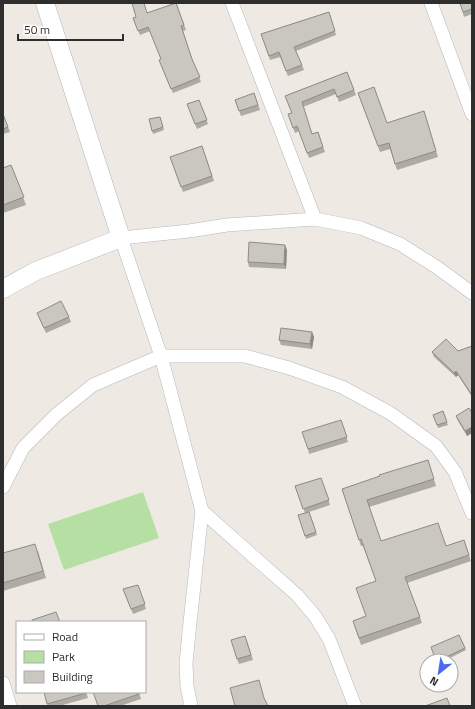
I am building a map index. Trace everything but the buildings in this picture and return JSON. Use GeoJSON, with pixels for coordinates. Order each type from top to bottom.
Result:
{"type":"FeatureCollection","features":[{"type":"Feature","properties":{"kind":"street"},"geometry":{"type":"LineString","coordinates":[[45,3],[161,356],[202,511],[186,662],[191,706]]}},
{"type":"Feature","properties":{"kind":"street"},"geometry":{"type":"LineString","coordinates":[[232,3],[314,219]]}},
{"type":"Feature","properties":{"kind":"street"},"geometry":{"type":"LineString","coordinates":[[431,3],[472,114]]}},
{"type":"Feature","properties":{"kind":"street"},"geometry":{"type":"LineString","coordinates":[[3,289],[36,271],[121,238],[189,231],[227,225],[314,219],[362,228],[400,244],[438,268],[472,293]]}},
{"type":"Feature","properties":{"kind":"street"},"geometry":{"type":"LineString","coordinates":[[3,487],[24,448],[57,414],[93,385],[161,356],[245,356],[289,368],[342,387],[390,413],[436,446],[455,472],[472,513]]}},
{"type":"Feature","properties":{"kind":"street"},"geometry":{"type":"LineString","coordinates":[[202,511],[297,595],[315,616],[329,639],[355,706]]}},
{"type":"Feature","properties":{"kind":"street"},"geometry":{"type":"LineString","coordinates":[[3,683],[10,706]]}},
{"type":"Feature","properties":{"kind":"green space"},"geometry":{"type":"Polygon","coordinates":[[[143,492],[159,538],[64,570],[48,524],[143,492]]]}}]}
